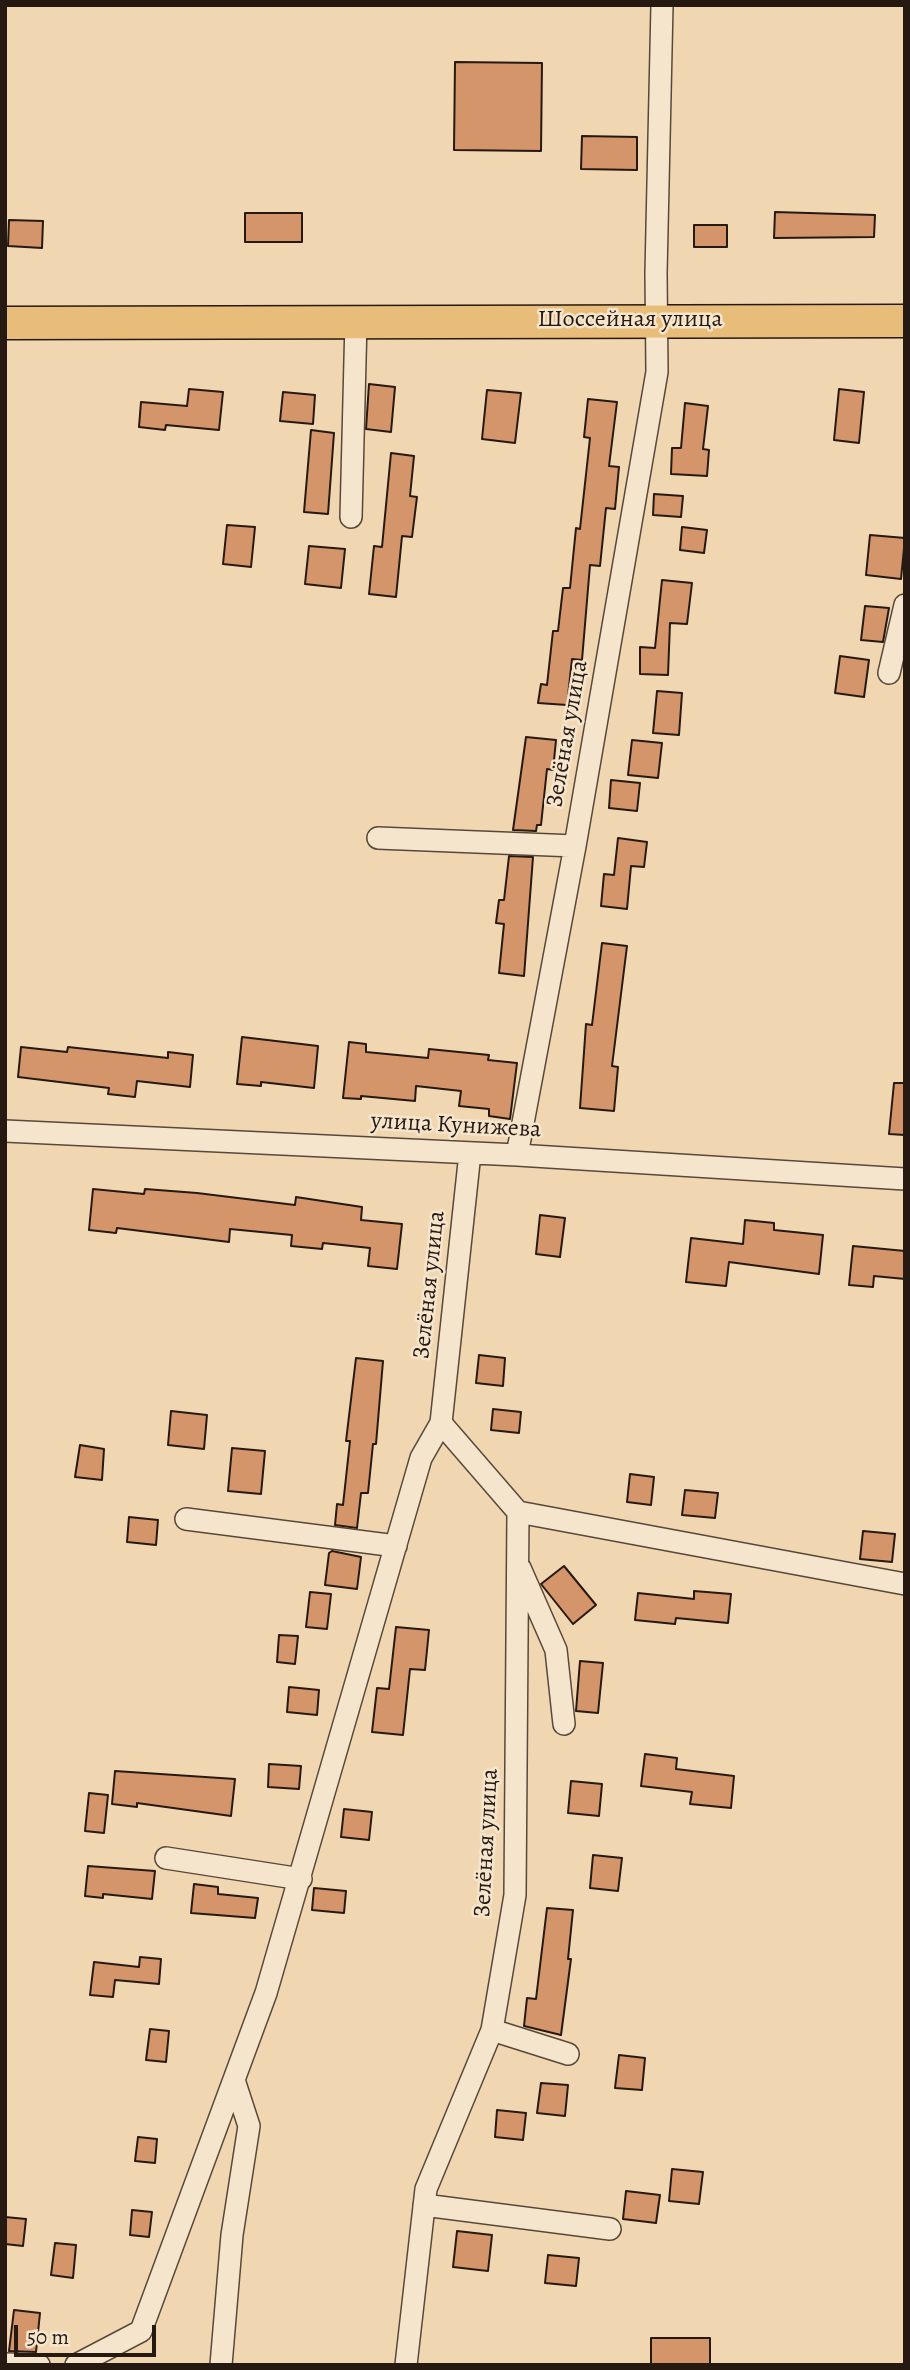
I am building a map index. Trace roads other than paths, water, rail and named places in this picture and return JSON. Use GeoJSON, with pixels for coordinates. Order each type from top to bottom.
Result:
{"type":"FeatureCollection","features":[{"type":"Feature","properties":{"kind":"highway","name":"Шоссейная улица"},"geometry":{"type":"LineString","coordinates":[[5,323],[905,321]]}},
{"type":"Feature","properties":{"kind":"street","name":"Зелёная улица"},"geometry":{"type":"LineString","coordinates":[[517,1155],[575,846],[657,372],[662,5]]}},
{"type":"Feature","properties":{"kind":"street"},"geometry":{"type":"LineString","coordinates":[[351,517],[356,321]]}},
{"type":"Feature","properties":{"kind":"street"},"geometry":{"type":"LineString","coordinates":[[889,673],[905,606]]}},
{"type":"Feature","properties":{"kind":"street"},"geometry":{"type":"LineString","coordinates":[[378,838],[575,846]]}},
{"type":"Feature","properties":{"kind":"street","name":"улица Кунижева"},"geometry":{"type":"LineString","coordinates":[[5,1131],[517,1155],[905,1179]]}},
{"type":"Feature","properties":{"kind":"street","name":"Зелёная улица"},"geometry":{"type":"LineString","coordinates":[[76,2365],[141,2331],[266,1993],[421,1458],[441,1423],[470,1153]]}},
{"type":"Feature","properties":{"kind":"street"},"geometry":{"type":"LineString","coordinates":[[441,1423],[518,1512],[905,1584]]}},
{"type":"Feature","properties":{"kind":"street","name":"Зелёная улица"},"geometry":{"type":"LineString","coordinates":[[406,2365],[426,2189],[492,2030],[515,1895],[518,1512]]}},
{"type":"Feature","properties":{"kind":"street"},"geometry":{"type":"LineString","coordinates":[[186,1519],[396,1546]]}},
{"type":"Feature","properties":{"kind":"street"},"geometry":{"type":"LineString","coordinates":[[518,1563],[556,1650],[564,1724]]}},
{"type":"Feature","properties":{"kind":"street"},"geometry":{"type":"LineString","coordinates":[[166,1857],[301,1879]]}},
{"type":"Feature","properties":{"kind":"street"},"geometry":{"type":"LineString","coordinates":[[492,2030],[568,2054]]}},
{"type":"Feature","properties":{"kind":"street"},"geometry":{"type":"LineString","coordinates":[[221,2365],[232,2235],[249,2126],[234,2080]]}},
{"type":"Feature","properties":{"kind":"street"},"geometry":{"type":"LineString","coordinates":[[424,2205],[610,2229]]}},
{"type":"Feature","properties":{"kind":"street"},"geometry":{"type":"LineString","coordinates":[[5,2364],[39,2365]]}}]}
